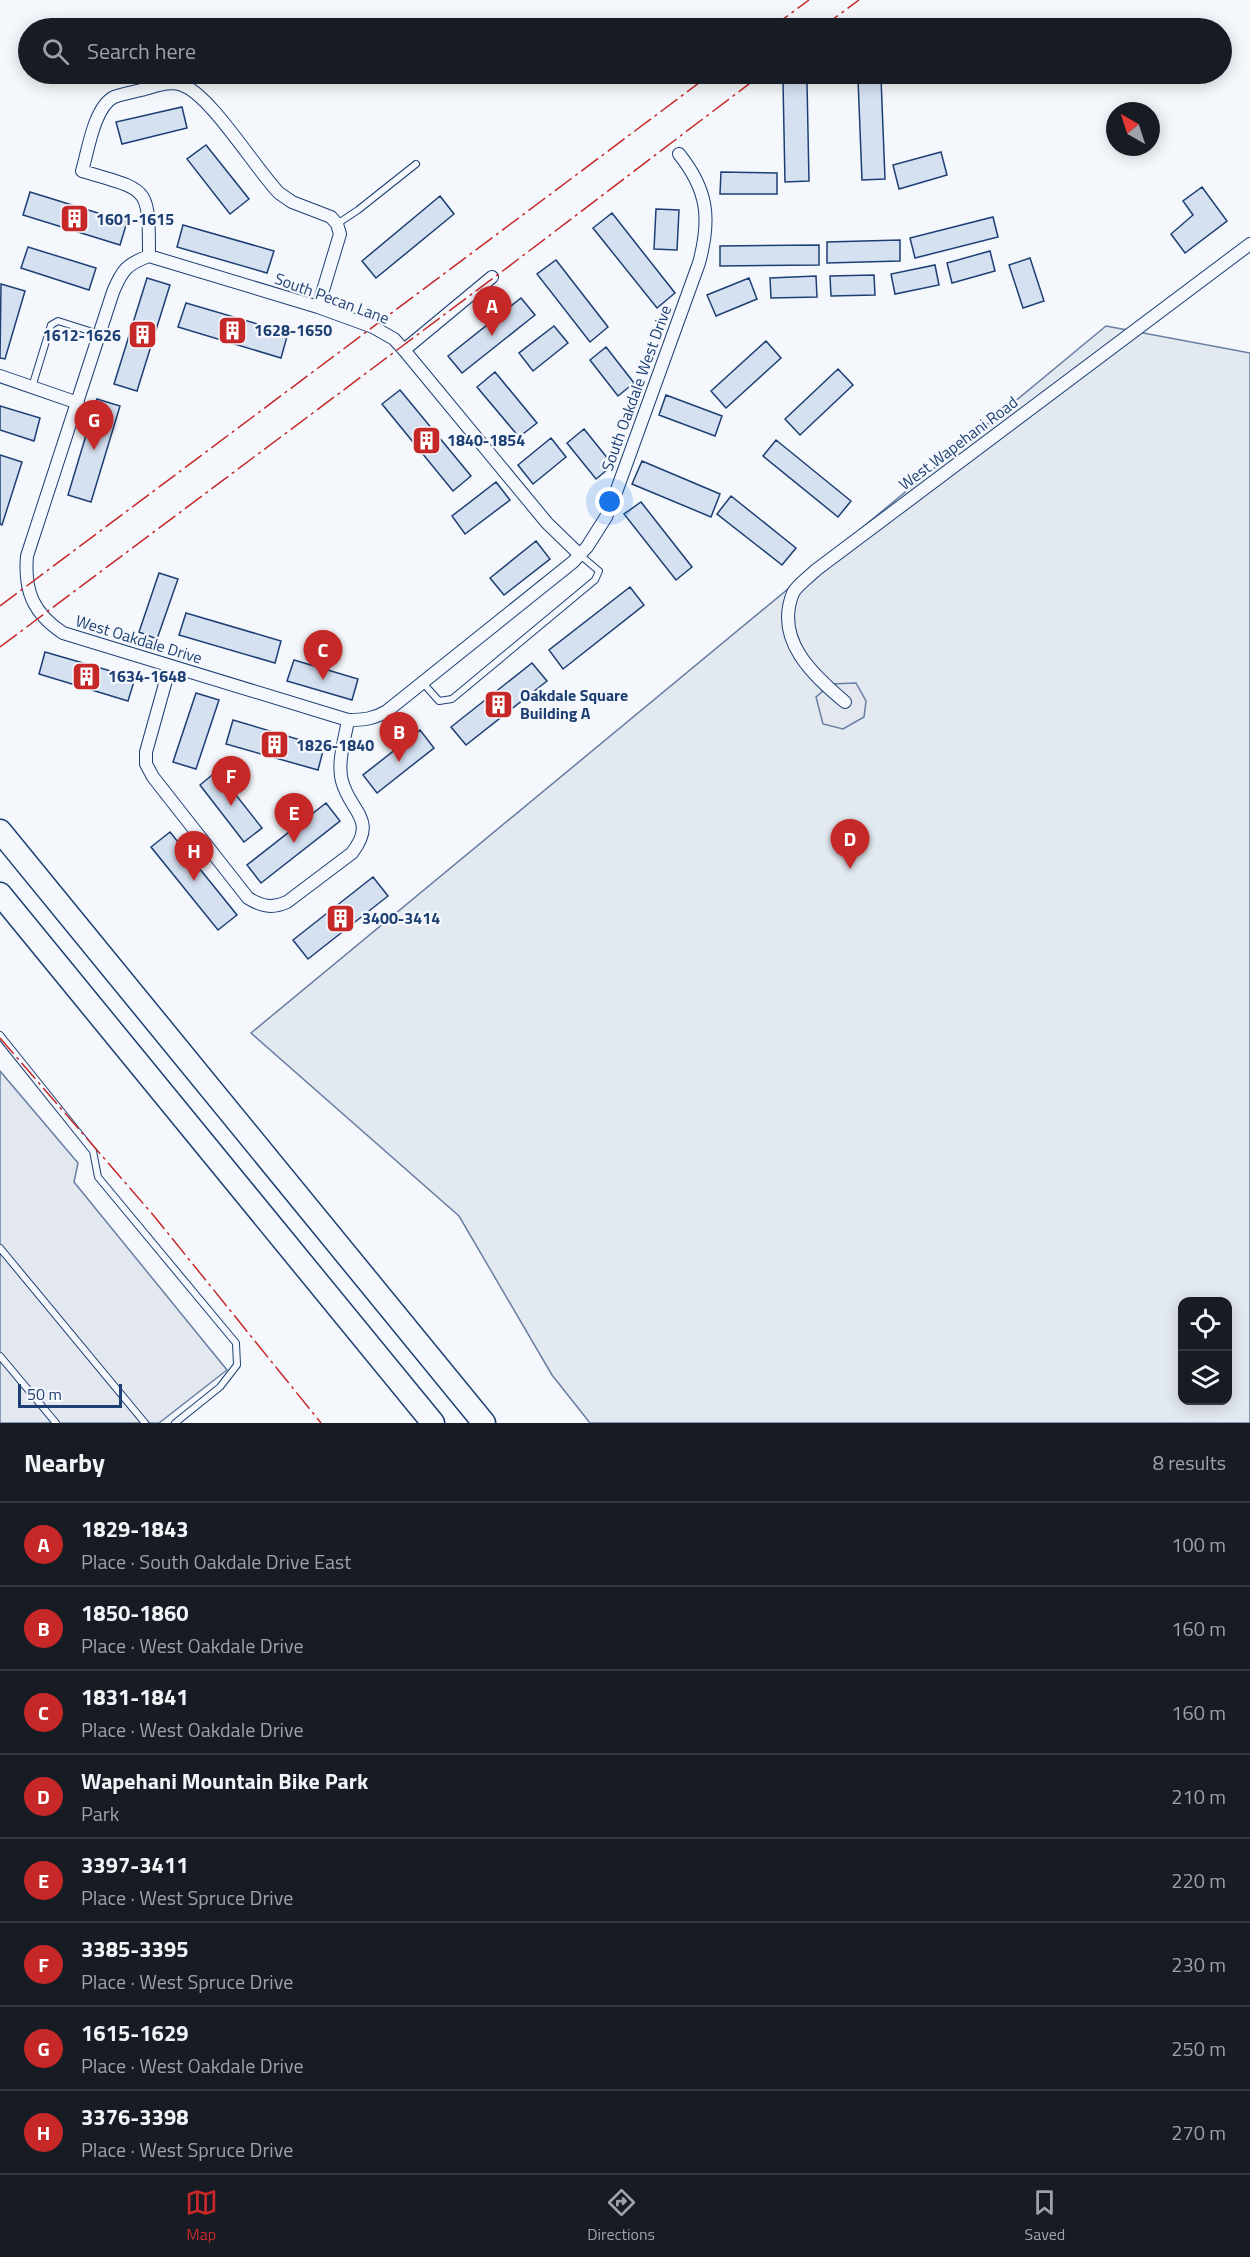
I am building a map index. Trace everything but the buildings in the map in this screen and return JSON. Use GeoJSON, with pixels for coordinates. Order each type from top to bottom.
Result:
{"type":"FeatureCollection","features":[{"type":"Feature","properties":{"kind":"highway"},"geometry":{"type":"LineString","coordinates":[[0,831],[483,1423]]}},
{"type":"Feature","properties":{"kind":"highway"},"geometry":{"type":"LineString","coordinates":[[0,894],[431,1422]]}},
{"type":"Feature","properties":{"kind":"street"},"geometry":{"type":"LineString","coordinates":[[0,376],[78,403],[120,275],[125,268],[149,256],[149,212],[146,201],[138,189],[82,171],[99,114],[106,104],[113,98],[164,84]]}},
{"type":"Feature","properties":{"kind":"street"},"geometry":{"type":"LineString","coordinates":[[180,84],[201,96],[279,193],[292,202],[331,217],[338,224],[340,234],[318,308]]}},
{"type":"Feature","properties":{"kind":"street","name":"South Oakdale West Drive"},"geometry":{"type":"LineString","coordinates":[[407,695],[580,555],[606,517],[706,239],[707,221],[704,200],[697,181],[679,154]]}},
{"type":"Feature","properties":{"kind":"street","name":"West Wapehani Road"},"geometry":{"type":"LineString","coordinates":[[844,702],[815,677],[800,658],[787,621],[794,592],[824,564],[1250,244]]}},
{"type":"Feature","properties":{"kind":"street","name":"South Pecan Lane"},"geometry":{"type":"LineString","coordinates":[[149,256],[318,308],[373,327],[394,339],[548,523],[580,555]]}},
{"type":"Feature","properties":{"kind":"street"},"geometry":{"type":"LineString","coordinates":[[404,350],[492,277]]}},
{"type":"Feature","properties":{"kind":"street","name":"West Oakdale Drive"},"geometry":{"type":"LineString","coordinates":[[78,403],[27,556],[26,575],[29,590],[46,621],[63,633],[348,720],[377,717],[407,695]]}},
{"type":"Feature","properties":{"kind":"street"},"geometry":{"type":"LineString","coordinates":[[170,666],[148,739],[146,764],[153,777],[248,898],[257,904],[277,907],[287,902],[352,853],[359,844],[363,833],[363,821],[342,780],[341,767],[348,720]]}},
{"type":"Feature","properties":{"kind":"lane"},"geometry":{"type":"LineString","coordinates":[[338,224],[416,164]]}},
{"type":"Feature","properties":{"kind":"lane"},"geometry":{"type":"LineString","coordinates":[[32,387],[51,325],[58,321],[99,334]]}},
{"type":"Feature","properties":{"kind":"lane"},"geometry":{"type":"LineString","coordinates":[[423,682],[439,701],[452,699],[595,580],[599,571],[580,555]]}},
{"type":"Feature","properties":{"kind":"lane"},"geometry":{"type":"LineString","coordinates":[[0,1035],[93,1151],[98,1177],[236,1343],[237,1365],[220,1387],[175,1423]]}},
{"type":"Feature","properties":{"kind":"lane"},"geometry":{"type":"LineString","coordinates":[[0,1248],[146,1423]]}},
{"type":"Feature","properties":{"kind":"lane"},"geometry":{"type":"LineString","coordinates":[[0,1356],[56,1423]]}},
{"type":"Feature","properties":{"kind":"shaded area"},"geometry":{"type":"Polygon","coordinates":[[[1106,326],[1250,353],[1250,1423],[590,1423],[552,1375],[459,1216],[251,1033],[1106,326]]]}},
{"type":"Feature","properties":{"kind":"shaded area"},"geometry":{"type":"Polygon","coordinates":[[[856,683],[866,701],[864,717],[843,729],[823,724],[816,697],[831,684],[856,683]]]}},
{"type":"Feature","properties":{"kind":"shaded area"},"geometry":{"type":"Polygon","coordinates":[[[0,1071],[78,1163],[74,1182],[227,1370],[159,1423],[0,1423],[0,1071]]]}},
{"type":"Feature","properties":{"kind":"power"},"geometry":{"type":"LineString","coordinates":[[785,18],[809,0]]}},
{"type":"Feature","properties":{"kind":"power"},"geometry":{"type":"LineString","coordinates":[[835,18],[859,0]]}},
{"type":"Feature","properties":{"kind":"power"},"geometry":{"type":"LineString","coordinates":[[0,606],[698,84]]}},
{"type":"Feature","properties":{"kind":"power"},"geometry":{"type":"LineString","coordinates":[[0,647],[749,84]]}},
{"type":"Feature","properties":{"kind":"power"},"geometry":{"type":"LineString","coordinates":[[0,1038],[154,1216],[321,1423]]}},
{"type":"Feature","properties":{"kind":"place","name":"1601-1615"},"geometry":{"type":"Point","coordinates":[75,219]}},
{"type":"Feature","properties":{"kind":"place","name":"1628-1650"},"geometry":{"type":"Point","coordinates":[233,330]}},
{"type":"Feature","properties":{"kind":"place","name":"1612-1626"},"geometry":{"type":"Point","coordinates":[142,335]}},
{"type":"Feature","properties":{"kind":"place","name":"1829-1843"},"geometry":{"type":"Point","coordinates":[492,336]}},
{"type":"Feature","properties":{"kind":"place","name":"1840-1854"},"geometry":{"type":"Point","coordinates":[426,440]}},
{"type":"Feature","properties":{"kind":"place","name":"1615-1629"},"geometry":{"type":"Point","coordinates":[94,450]}},
{"type":"Feature","properties":{"kind":"place","name":"1634-1648"},"geometry":{"type":"Point","coordinates":[87,676]}},
{"type":"Feature","properties":{"kind":"place","name":"1831-1841"},"geometry":{"type":"Point","coordinates":[323,680]}},
{"type":"Feature","properties":{"kind":"place","name":"Oakdale Square Building A"},"geometry":{"type":"Point","coordinates":[499,704]}},
{"type":"Feature","properties":{"kind":"place","name":"1826-1840"},"geometry":{"type":"Point","coordinates":[275,745]}},
{"type":"Feature","properties":{"kind":"place","name":"1850-1860"},"geometry":{"type":"Point","coordinates":[399,762]}},
{"type":"Feature","properties":{"kind":"place","name":"3385-3395"},"geometry":{"type":"Point","coordinates":[231,806]}},
{"type":"Feature","properties":{"kind":"place","name":"3397-3411"},"geometry":{"type":"Point","coordinates":[294,843]}},
{"type":"Feature","properties":{"kind":"place","name":"Wapehani Mountain Bike Park"},"geometry":{"type":"Point","coordinates":[850,869]}},
{"type":"Feature","properties":{"kind":"place","name":"3376-3398"},"geometry":{"type":"Point","coordinates":[194,881]}},
{"type":"Feature","properties":{"kind":"place","name":"3400-3414"},"geometry":{"type":"Point","coordinates":[341,918]}}]}
